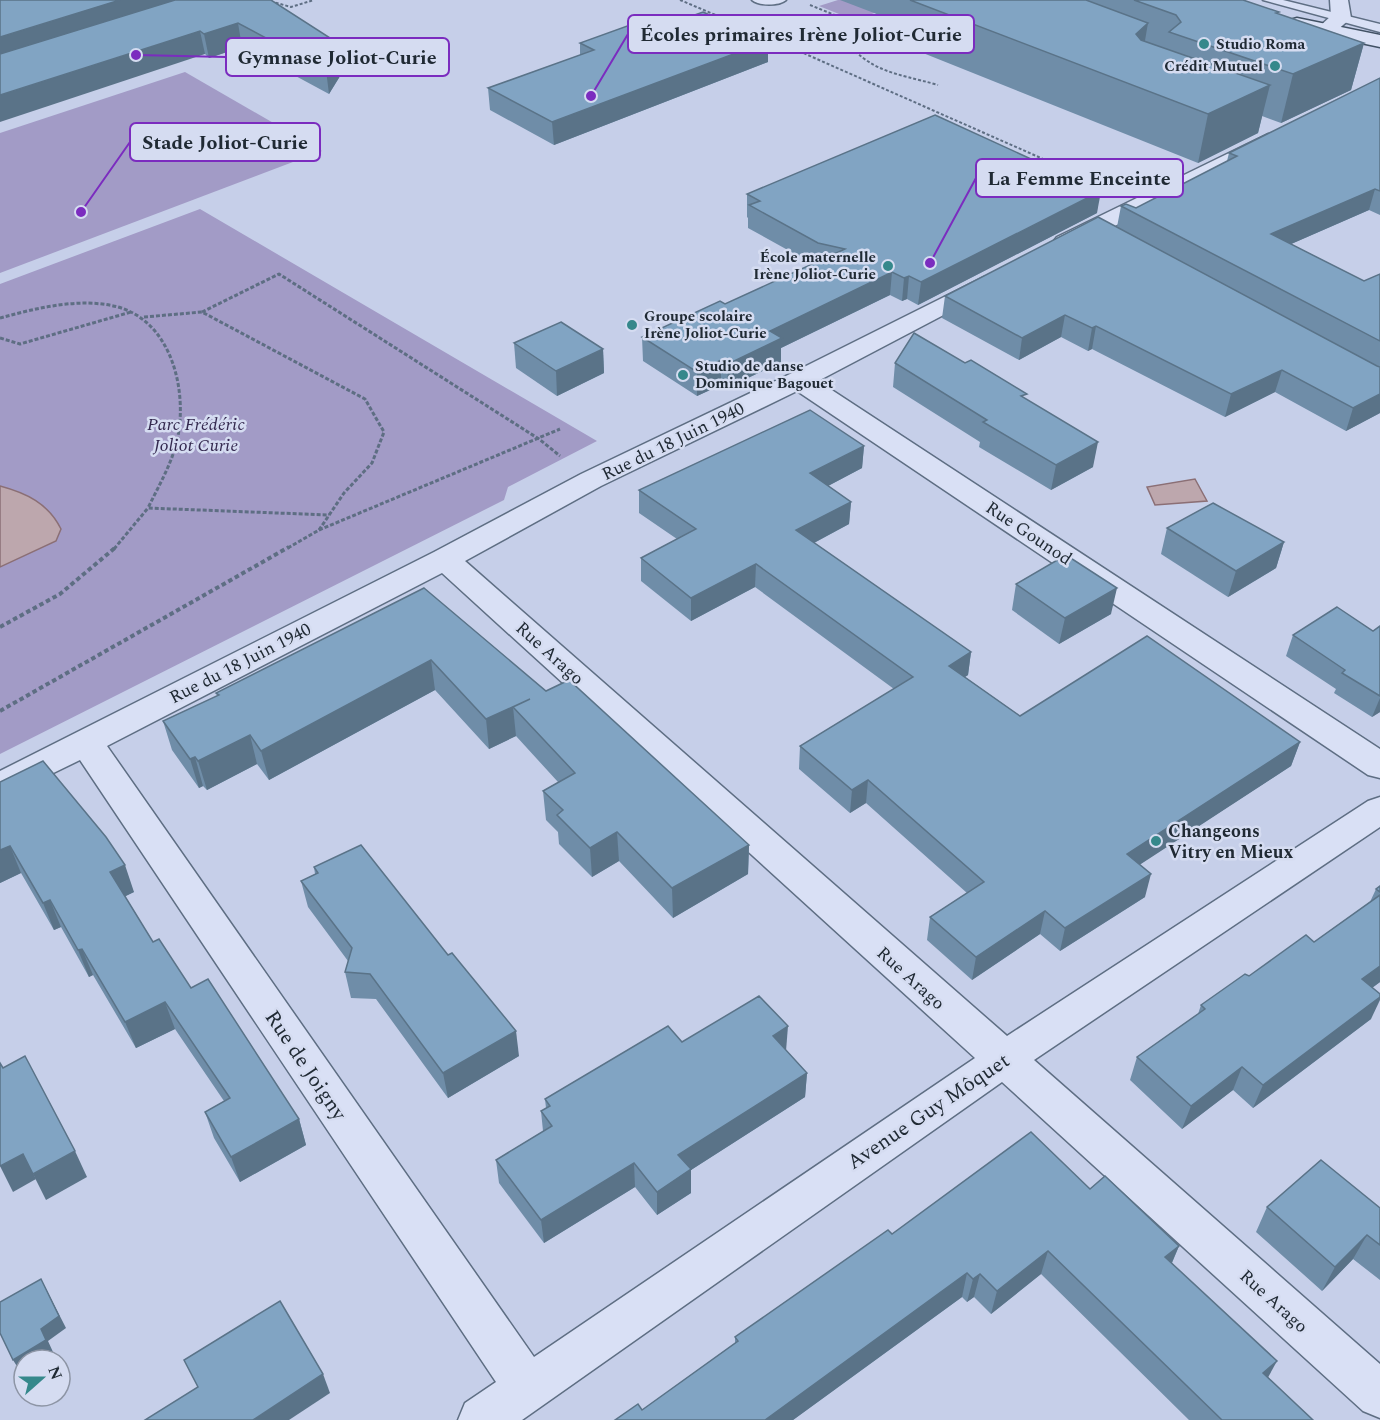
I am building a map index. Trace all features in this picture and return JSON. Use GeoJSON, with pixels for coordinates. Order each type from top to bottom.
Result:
{"type":"FeatureCollection","features":[{"type":"Feature","properties":{"kind":"street"},"geometry":{"type":"LineString","coordinates":[[1262,7],[1322,33],[1380,41]]}},
{"type":"Feature","properties":{"kind":"street"},"geometry":{"type":"LineString","coordinates":[[1322,33],[1340,9]]}},
{"type":"Feature","properties":{"kind":"street"},"geometry":{"type":"LineString","coordinates":[[1043,254],[1105,232],[1141,202],[1279,129]]}},
{"type":"Feature","properties":{"kind":"street","name":"Rue du 18 Juin 1940"},"geometry":{"type":"LineString","coordinates":[[0,786],[445,559],[591,480],[799,380],[1012,270]]}},
{"type":"Feature","properties":{"kind":"street","name":"Rue Gounod"},"geometry":{"type":"LineString","coordinates":[[799,380],[1380,766]]}},
{"type":"Feature","properties":{"kind":"street","name":"Rue Arago"},"geometry":{"type":"LineString","coordinates":[[445,559],[1380,1395]]}},
{"type":"Feature","properties":{"kind":"street","name":"Rue de Joigny"},"geometry":{"type":"LineString","coordinates":[[86,742],[490,1336],[528,1387]]}},
{"type":"Feature","properties":{"kind":"street","name":"Avenue Guy Môquet"},"geometry":{"type":"LineString","coordinates":[[482,1420],[1003,1059],[1380,810]]}},
{"type":"Feature","properties":{"kind":"lane"},"geometry":{"type":"LineString","coordinates":[[758,0],[780,0]]}},
{"type":"Feature","properties":{"kind":"lane"},"geometry":{"type":"LineString","coordinates":[[1262,7],[1340,9],[1380,28]]}},
{"type":"Feature","properties":{"kind":"path"},"geometry":{"type":"LineString","coordinates":[[266,0],[291,7],[314,0]]}},
{"type":"Feature","properties":{"kind":"path"},"geometry":{"type":"LineString","coordinates":[[680,0],[746,28]]}},
{"type":"Feature","properties":{"kind":"path"},"geometry":{"type":"LineString","coordinates":[[810,4],[852,22]]}},
{"type":"Feature","properties":{"kind":"path"},"geometry":{"type":"LineString","coordinates":[[886,11],[852,22],[840,35],[860,58],[892,73],[909,75],[938,85]]}},
{"type":"Feature","properties":{"kind":"path"},"geometry":{"type":"LineString","coordinates":[[757,32],[1141,202]]}},
{"type":"Feature","properties":{"kind":"path"},"geometry":{"type":"LineString","coordinates":[[0,318],[40,308],[85,304],[118,307],[144,317],[201,312],[279,274],[539,439]]}},
{"type":"Feature","properties":{"kind":"path"},"geometry":{"type":"LineString","coordinates":[[0,338],[20,344],[131,312]]}},
{"type":"Feature","properties":{"kind":"path"},"geometry":{"type":"LineString","coordinates":[[201,312],[365,399],[384,432],[372,464],[344,493],[319,530]]}},
{"type":"Feature","properties":{"kind":"path"},"geometry":{"type":"LineString","coordinates":[[0,627],[60,594],[110,554],[148,508],[169,465],[178,435],[178,390],[172,356],[144,317]]}},
{"type":"Feature","properties":{"kind":"path"},"geometry":{"type":"LineString","coordinates":[[0,711],[319,530],[560,429]]}},
{"type":"Feature","properties":{"kind":"path"},"geometry":{"type":"LineString","coordinates":[[148,508],[329,515]]}},
{"type":"Feature","properties":{"kind":"green space"},"geometry":{"type":"Polygon","coordinates":[[[838,0],[913,0],[854,20],[819,6],[838,0]]]}},
{"type":"Feature","properties":{"kind":"green space"},"geometry":{"type":"Polygon","coordinates":[[[185,72],[322,151],[0,273],[0,133],[185,72]]]}},
{"type":"Feature","properties":{"kind":"green space","name":"Parc Frédéric Joliot Curie"},"geometry":{"type":"Polygon","coordinates":[[[200,209],[597,441],[508,487],[504,500],[0,754],[0,284],[200,209]]]}},
{"type":"Feature","properties":{"kind":"shaded area"},"geometry":{"type":"Polygon","coordinates":[[[1195,479],[1207,501],[1155,505],[1147,487],[1195,479]]]}},
{"type":"Feature","properties":{"kind":"shaded area"},"geometry":{"type":"Polygon","coordinates":[[[0,486],[35,500],[50,512],[61,529],[56,541],[0,567],[0,486]]]}},
{"type":"Feature","properties":{"kind":"building"},"geometry":{"type":"Polygon","coordinates":[[[0,0],[120,0],[0,37],[0,0]]]}},
{"type":"Feature","properties":{"kind":"building"},"geometry":{"type":"Polygon","coordinates":[[[175,0],[271,0],[341,45],[326,70],[238,23],[204,34],[200,31],[0,95],[0,54],[175,0]]]}},
{"type":"Feature","properties":{"kind":"building"},"geometry":{"type":"Polygon","coordinates":[[[910,0],[1086,0],[1148,23],[1136,34],[1141,40],[1270,85],[1208,114],[910,0]]]}},
{"type":"Feature","properties":{"kind":"building"},"geometry":{"type":"Polygon","coordinates":[[[1134,0],[1243,0],[1364,43],[1293,74],[1169,32],[1181,22],[1176,15],[1134,0]]]}},
{"type":"Feature","properties":{"kind":"building"},"geometry":{"type":"Polygon","coordinates":[[[703,12],[768,41],[552,122],[488,88],[594,50],[580,43],[630,25],[646,32],[703,12]]]}},
{"type":"Feature","properties":{"kind":"building"},"geometry":{"type":"Polygon","coordinates":[[[1380,78],[1380,191],[1375,189],[1271,234],[1364,281],[1380,274],[1380,341],[1121,206],[1126,204],[1136,208],[1237,156],[1229,153],[1380,78]]]}},
{"type":"Feature","properties":{"kind":"building"},"geometry":{"type":"Polygon","coordinates":[[[935,115],[1101,191],[921,282],[892,272],[770,331],[782,338],[728,364],[721,360],[697,372],[642,337],[720,301],[725,304],[845,249],[818,243],[749,205],[760,201],[747,194],[935,115]]]}},
{"type":"Feature","properties":{"kind":"building"},"geometry":{"type":"Polygon","coordinates":[[[1098,217],[1380,367],[1380,394],[1353,408],[1282,370],[1231,394],[1096,326],[1092,328],[1065,315],[1022,338],[945,296],[1098,217]]]}},
{"type":"Feature","properties":{"kind":"building"},"geometry":{"type":"Polygon","coordinates":[[[561,322],[603,349],[556,371],[514,343],[561,322]]]}},
{"type":"Feature","properties":{"kind":"building"},"geometry":{"type":"Polygon","coordinates":[[[914,333],[965,363],[971,360],[1027,394],[1021,396],[1098,442],[1056,465],[983,422],[987,420],[895,363],[914,333]]]}},
{"type":"Feature","properties":{"kind":"building"},"geometry":{"type":"Polygon","coordinates":[[[810,410],[864,446],[810,473],[851,502],[796,530],[971,652],[949,666],[1020,716],[1147,636],[1300,742],[1127,854],[1151,874],[1065,928],[1045,911],[976,957],[930,917],[984,882],[868,780],[852,790],[800,746],[913,677],[756,564],[691,598],[641,558],[696,529],[639,490],[810,410]]]}},
{"type":"Feature","properties":{"kind":"building"},"geometry":{"type":"Polygon","coordinates":[[[1213,503],[1284,542],[1236,571],[1167,528],[1213,503]]]}},
{"type":"Feature","properties":{"kind":"building"},"geometry":{"type":"Polygon","coordinates":[[[1066,555],[1117,588],[1065,618],[1016,584],[1066,555]]]}},
{"type":"Feature","properties":{"kind":"building"},"geometry":{"type":"Polygon","coordinates":[[[424,588],[546,691],[569,680],[749,845],[672,888],[617,832],[590,848],[557,815],[563,810],[543,791],[575,773],[513,707],[530,699],[486,719],[431,660],[261,751],[250,735],[198,761],[195,757],[190,759],[163,721],[219,695],[216,693],[424,588]]]}},
{"type":"Feature","properties":{"kind":"building"},"geometry":{"type":"Polygon","coordinates":[[[1337,607],[1373,631],[1380,626],[1380,696],[1342,673],[1345,670],[1293,635],[1337,607]]]}},
{"type":"Feature","properties":{"kind":"building"},"geometry":{"type":"Polygon","coordinates":[[[43,761],[106,837],[125,865],[110,872],[153,942],[159,939],[191,988],[208,979],[299,1119],[231,1157],[205,1112],[230,1098],[165,1002],[125,1022],[82,949],[78,950],[50,900],[43,903],[10,846],[0,850],[0,782],[43,761]]]}},
{"type":"Feature","properties":{"kind":"building"},"geometry":{"type":"Polygon","coordinates":[[[361,845],[448,955],[452,953],[516,1031],[443,1073],[370,974],[345,972],[352,948],[301,881],[318,873],[314,867],[361,845]]]}},
{"type":"Feature","properties":{"kind":"building"},"geometry":{"type":"Polygon","coordinates":[[[1380,895],[1380,966],[1362,979],[1380,994],[1380,997],[1263,1085],[1242,1067],[1191,1106],[1137,1057],[1205,1009],[1201,1005],[1245,974],[1249,976],[1306,935],[1314,942],[1380,895]]]}},
{"type":"Feature","properties":{"kind":"building"},"geometry":{"type":"Polygon","coordinates":[[[759,996],[788,1026],[773,1036],[807,1073],[678,1155],[691,1169],[657,1192],[634,1163],[541,1220],[496,1160],[552,1126],[541,1111],[550,1106],[545,1099],[668,1026],[682,1042],[759,996]]]}},
{"type":"Feature","properties":{"kind":"building"},"geometry":{"type":"Polygon","coordinates":[[[25,1056],[75,1151],[33,1174],[23,1154],[0,1166],[0,1063],[3,1068],[25,1056]]]}},
{"type":"Feature","properties":{"kind":"building"},"geometry":{"type":"Polygon","coordinates":[[[1031,1132],[1090,1189],[1105,1176],[1179,1246],[1165,1257],[1277,1361],[1263,1373],[1313,1420],[1222,1420],[1048,1251],[997,1291],[980,1274],[973,1279],[967,1273],[765,1420],[615,1420],[638,1404],[642,1410],[738,1341],[735,1337],[888,1230],[892,1234],[1031,1132]]]}},
{"type":"Feature","properties":{"kind":"building"},"geometry":{"type":"Polygon","coordinates":[[[1321,1160],[1380,1208],[1380,1245],[1367,1235],[1335,1267],[1267,1207],[1321,1160]]]}},
{"type":"Feature","properties":{"kind":"building"},"geometry":{"type":"Polygon","coordinates":[[[41,1279],[59,1316],[41,1329],[46,1340],[33,1348],[12,1348],[12,1358],[0,1333],[0,1302],[41,1279]]]}},
{"type":"Feature","properties":{"kind":"building"},"geometry":{"type":"Polygon","coordinates":[[[280,1301],[323,1374],[253,1420],[145,1420],[198,1387],[184,1360],[280,1301]]]}},
{"type":"Feature","properties":{"kind":"place","name":"Studio Roma"},"geometry":{"type":"Point","coordinates":[1204,44]}},
{"type":"Feature","properties":{"kind":"place","name":"Gymnase Joliot-Curie"},"geometry":{"type":"Point","coordinates":[136,55]}},
{"type":"Feature","properties":{"kind":"place","name":"Crédit Mutuel"},"geometry":{"type":"Point","coordinates":[1275,66]}},
{"type":"Feature","properties":{"kind":"place","name":"Écoles primaires Irène Joliot-Curie"},"geometry":{"type":"Point","coordinates":[591,96]}},
{"type":"Feature","properties":{"kind":"place","name":"Stade Joliot-Curie"},"geometry":{"type":"Point","coordinates":[81,212]}},
{"type":"Feature","properties":{"kind":"place","name":"La Femme Enceinte"},"geometry":{"type":"Point","coordinates":[930,263]}},
{"type":"Feature","properties":{"kind":"place","name":"École maternelle Irène Joliot-Curie"},"geometry":{"type":"Point","coordinates":[888,266]}},
{"type":"Feature","properties":{"kind":"place","name":"Groupe scolaire Irène Joliot-Curie"},"geometry":{"type":"Point","coordinates":[632,325]}},
{"type":"Feature","properties":{"kind":"place","name":"Studio de danse Dominique Bagouet"},"geometry":{"type":"Point","coordinates":[683,375]}},
{"type":"Feature","properties":{"kind":"place","name":"Changeons Vitry en Mieux"},"geometry":{"type":"Point","coordinates":[1156,841]}}]}
